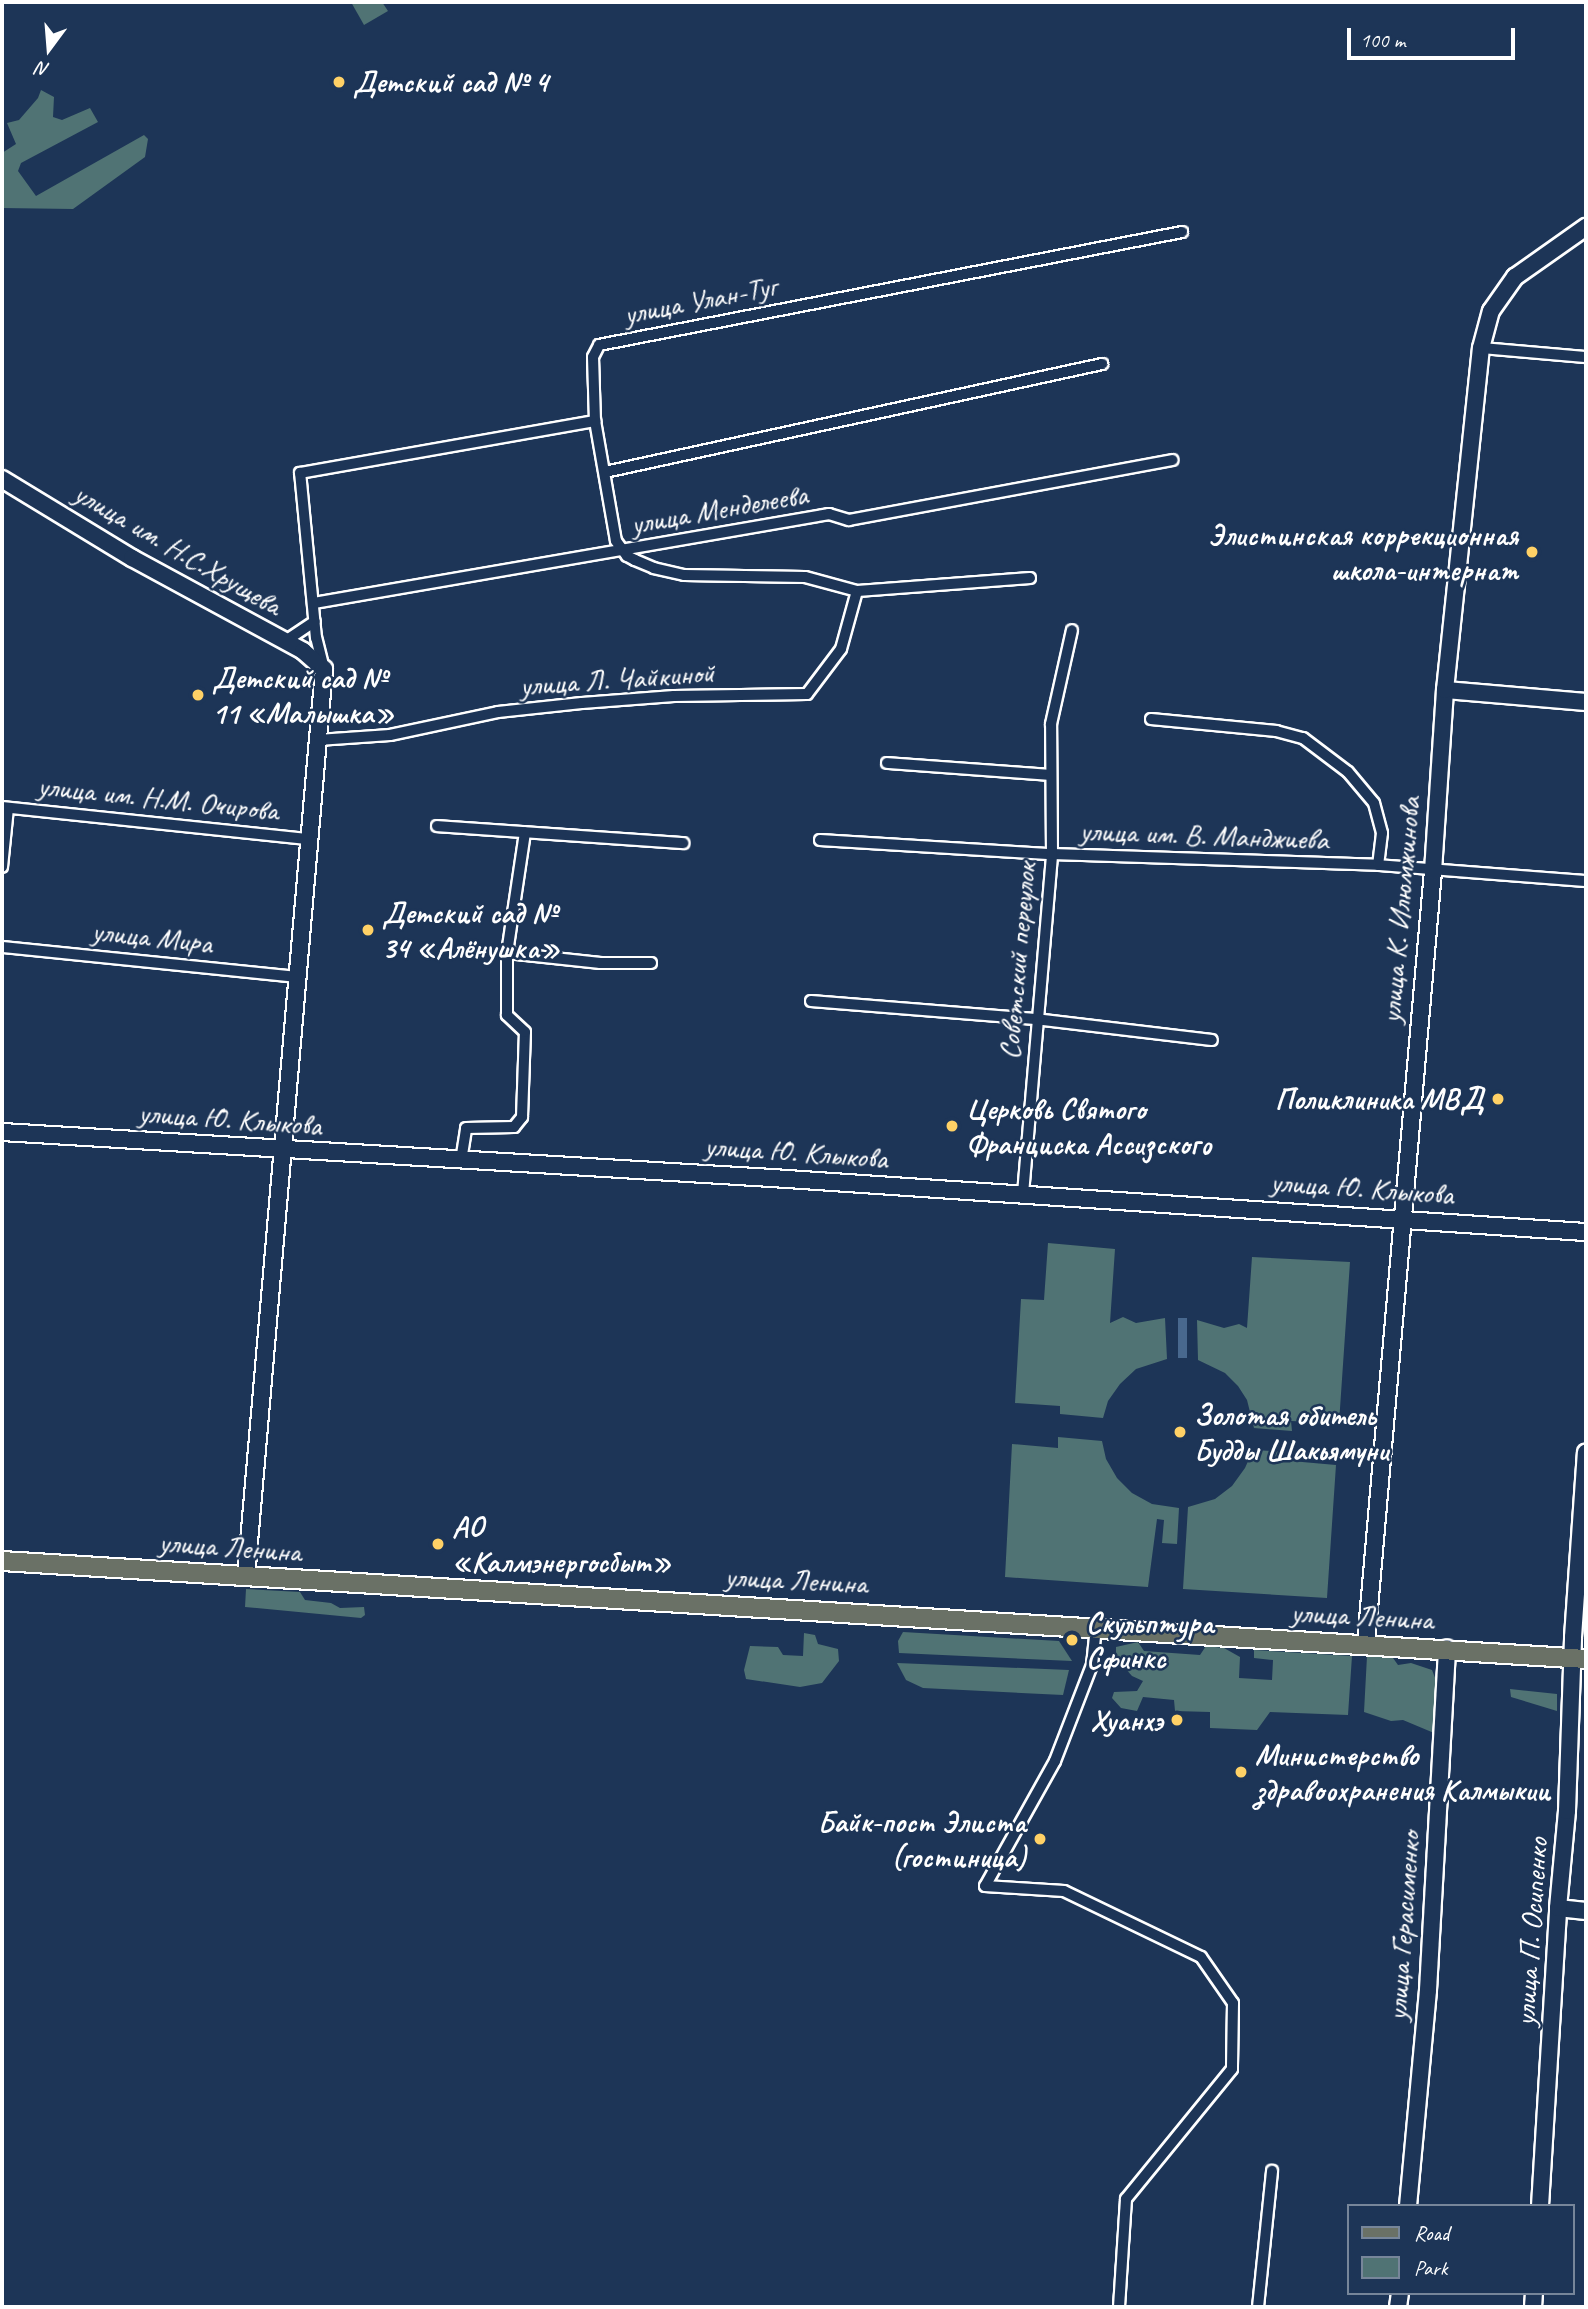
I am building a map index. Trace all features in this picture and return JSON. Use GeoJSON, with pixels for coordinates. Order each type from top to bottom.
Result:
{"type":"FeatureCollection","features":[{"type":"Feature","properties":{"kind":"main road","name":"улица К. Илюмжинова"},"geometry":{"type":"LineString","coordinates":[[1366,1643],[1433,871],[1445,690],[1481,348],[1491,311],[1515,277],[1586,227]]}},
{"type":"Feature","properties":{"kind":"main road","name":"улица им. Н.С.Хрущева"},"geometry":{"type":"LineString","coordinates":[[2,479],[132,558],[303,651],[324,669]]}},
{"type":"Feature","properties":{"kind":"main road"},"geometry":{"type":"LineString","coordinates":[[246,1577],[324,669]]}},
{"type":"Feature","properties":{"kind":"main road"},"geometry":{"type":"LineString","coordinates":[[1445,690],[1586,702]]}},
{"type":"Feature","properties":{"kind":"main road","name":"улица Ю. Клыкова"},"geometry":{"type":"LineString","coordinates":[[2,1132],[1023,1194],[1586,1232]]}},
{"type":"Feature","properties":{"kind":"main road","name":"улица П. Осипенко"},"geometry":{"type":"LineString","coordinates":[[1540,2204],[1558,1908],[1580,1658],[1586,1451]]}},
{"type":"Feature","properties":{"kind":"main road","name":"улица Ленина"},"geometry":{"type":"LineString","coordinates":[[2,1561],[1580,1658]]}},
{"type":"Feature","properties":{"kind":"main road","name":"улица Герасименко"},"geometry":{"type":"LineString","coordinates":[[1408,2204],[1428,1990],[1447,1649]]}},
{"type":"Feature","properties":{"kind":"main road"},"geometry":{"type":"LineString","coordinates":[[1558,1908],[1586,1911]]}},
{"type":"Feature","properties":{"kind":"street","name":"улица Улан-Туг"},"geometry":{"type":"LineString","coordinates":[[595,421],[593,357],[599,345],[1182,232]]}},
{"type":"Feature","properties":{"kind":"street"},"geometry":{"type":"LineString","coordinates":[[1481,348],[1586,357]]}},
{"type":"Feature","properties":{"kind":"street"},"geometry":{"type":"LineString","coordinates":[[605,472],[1102,364]]}},
{"type":"Feature","properties":{"kind":"street"},"geometry":{"type":"LineString","coordinates":[[324,669],[315,621],[300,473],[595,421],[616,541],[627,556],[654,568],[684,575],[805,577],[856,592],[1030,578]]}},
{"type":"Feature","properties":{"kind":"street","name":"улица Менделеева"},"geometry":{"type":"LineString","coordinates":[[314,603],[829,514],[849,520],[1172,460]]}},
{"type":"Feature","properties":{"kind":"street","name":"улица Л. Чайкиной"},"geometry":{"type":"LineString","coordinates":[[318,740],[390,734],[498,712],[582,703],[674,696],[807,694],[841,649],[856,592]]}},
{"type":"Feature","properties":{"kind":"street"},"geometry":{"type":"LineString","coordinates":[[284,642],[315,621]]}},
{"type":"Feature","properties":{"kind":"street","name":"Советский переулок"},"geometry":{"type":"LineString","coordinates":[[1023,1194],[1035,1019],[1052,854],[1051,724],[1072,631]]}},
{"type":"Feature","properties":{"kind":"street"},"geometry":{"type":"LineString","coordinates":[[1151,719],[1276,731],[1303,738],[1348,772],[1374,803],[1382,833],[1378,865]]}},
{"type":"Feature","properties":{"kind":"street"},"geometry":{"type":"LineString","coordinates":[[887,763],[1050,775]]}},
{"type":"Feature","properties":{"kind":"street"},"geometry":{"type":"LineString","coordinates":[[2,867],[5,807]]}},
{"type":"Feature","properties":{"kind":"street","name":"улица им. Н.М. Очирова"},"geometry":{"type":"LineString","coordinates":[[5,807],[309,839]]}},
{"type":"Feature","properties":{"kind":"street"},"geometry":{"type":"LineString","coordinates":[[437,826],[683,843]]}},
{"type":"Feature","properties":{"kind":"street"},"geometry":{"type":"LineString","coordinates":[[461,1161],[466,1128],[514,1127],[522,1117],[525,1032],[506,1016],[507,953],[525,832]]}},
{"type":"Feature","properties":{"kind":"street","name":"улица им. В. Манджиева"},"geometry":{"type":"LineString","coordinates":[[820,840],[1052,854],[1378,865],[1586,881]]}},
{"type":"Feature","properties":{"kind":"street","name":"улица Мира"},"geometry":{"type":"LineString","coordinates":[[2,947],[298,977]]}},
{"type":"Feature","properties":{"kind":"street"},"geometry":{"type":"LineString","coordinates":[[507,953],[600,963],[650,963]]}},
{"type":"Feature","properties":{"kind":"street"},"geometry":{"type":"LineString","coordinates":[[811,1001],[1035,1019],[1212,1040]]}},
{"type":"Feature","properties":{"kind":"street"},"geometry":{"type":"LineString","coordinates":[[1097,1627],[1093,1665],[1055,1761],[985,1886],[1064,1891],[1201,1957],[1233,2003],[1232,2069],[1126,2199],[1119,2307]]}},
{"type":"Feature","properties":{"kind":"street"},"geometry":{"type":"LineString","coordinates":[[1258,2307],[1272,2171]]}},
{"type":"Feature","properties":{"kind":"green space"},"geometry":{"type":"Polygon","coordinates":[[[351,2],[382,2],[388,11],[364,25],[351,2]]]}},
{"type":"Feature","properties":{"kind":"green space"},"geometry":{"type":"Polygon","coordinates":[[[41,90],[54,97],[53,117],[62,120],[90,108],[98,122],[21,163],[18,171],[36,196],[144,135],[148,139],[145,157],[73,209],[2,208],[2,153],[16,144],[7,123],[19,120],[38,98],[41,90]]]}},
{"type":"Feature","properties":{"kind":"green space"},"geometry":{"type":"Polygon","coordinates":[[[1048,1243],[1115,1249],[1110,1323],[1123,1317],[1136,1323],[1165,1318],[1167,1359],[1136,1369],[1120,1384],[1108,1401],[1103,1418],[1060,1414],[1060,1406],[1015,1403],[1021,1299],[1044,1300],[1048,1243]]]}},
{"type":"Feature","properties":{"kind":"green space"},"geometry":{"type":"Polygon","coordinates":[[[1252,1257],[1350,1262],[1339,1423],[1291,1421],[1292,1431],[1254,1428],[1247,1400],[1238,1386],[1225,1373],[1198,1360],[1197,1320],[1224,1328],[1239,1324],[1247,1328],[1252,1257]]]}},
{"type":"Feature","properties":{"kind":"green space"},"geometry":{"type":"Polygon","coordinates":[[[1058,1437],[1102,1441],[1106,1459],[1117,1478],[1132,1493],[1152,1504],[1179,1508],[1177,1544],[1162,1543],[1164,1520],[1157,1519],[1148,1587],[1005,1577],[1012,1444],[1058,1448],[1058,1437]]]}},
{"type":"Feature","properties":{"kind":"green space"},"geometry":{"type":"Polygon","coordinates":[[[1253,1450],[1291,1452],[1291,1461],[1336,1465],[1327,1598],[1183,1589],[1188,1507],[1215,1499],[1232,1486],[1245,1468],[1253,1450]]]}},
{"type":"Feature","properties":{"kind":"green space"},"geometry":{"type":"Polygon","coordinates":[[[246,1589],[300,1592],[305,1600],[331,1603],[340,1608],[364,1607],[365,1615],[361,1618],[245,1607],[246,1589]]]}},
{"type":"Feature","properties":{"kind":"green space"},"geometry":{"type":"Polygon","coordinates":[[[903,1632],[1059,1641],[1072,1661],[899,1653],[898,1641],[903,1632]]]}},
{"type":"Feature","properties":{"kind":"green space"},"geometry":{"type":"Polygon","coordinates":[[[804,1633],[815,1635],[818,1644],[838,1649],[839,1661],[822,1683],[800,1687],[746,1679],[744,1670],[750,1646],[778,1647],[783,1655],[803,1656],[804,1633]]]}},
{"type":"Feature","properties":{"kind":"green space"},"geometry":{"type":"Polygon","coordinates":[[[1138,1642],[1144,1651],[1200,1655],[1206,1646],[1224,1648],[1240,1657],[1239,1678],[1272,1680],[1273,1660],[1254,1658],[1254,1650],[1352,1656],[1348,1715],[1270,1712],[1257,1730],[1210,1728],[1210,1712],[1175,1711],[1174,1700],[1143,1697],[1137,1711],[1121,1708],[1112,1698],[1114,1692],[1137,1691],[1143,1681],[1132,1676],[1116,1658],[1116,1647],[1138,1642]]]}},
{"type":"Feature","properties":{"kind":"green space"},"geometry":{"type":"Polygon","coordinates":[[[1367,1656],[1393,1658],[1398,1665],[1411,1663],[1432,1670],[1439,1688],[1434,1733],[1403,1720],[1391,1721],[1364,1712],[1367,1656]]]}},
{"type":"Feature","properties":{"kind":"green space"},"geometry":{"type":"Polygon","coordinates":[[[897,1663],[1069,1670],[1063,1695],[923,1688],[906,1680],[897,1663]]]}},
{"type":"Feature","properties":{"kind":"green space"},"geometry":{"type":"Polygon","coordinates":[[[1510,1689],[1557,1694],[1557,1711],[1511,1697],[1510,1689]]]}},
{"type":"Feature","properties":{"kind":"water"},"geometry":{"type":"Polygon","coordinates":[[[1178,1318],[1187,1318],[1187,1358],[1178,1358],[1178,1318]]]}},
{"type":"Feature","properties":{"kind":"place","name":"Детский сад № 4"},"geometry":{"type":"Point","coordinates":[339,82]}},
{"type":"Feature","properties":{"kind":"place","name":"Элистинская коррекционная школа-интернат"},"geometry":{"type":"Point","coordinates":[1532,552]}},
{"type":"Feature","properties":{"kind":"place","name":"Детский сад № 11 «Малышка»"},"geometry":{"type":"Point","coordinates":[198,695]}},
{"type":"Feature","properties":{"kind":"place","name":"Детский сад № 34 «Алёнушка»"},"geometry":{"type":"Point","coordinates":[368,930]}},
{"type":"Feature","properties":{"kind":"place","name":"Поликлиника МВД"},"geometry":{"type":"Point","coordinates":[1498,1099]}},
{"type":"Feature","properties":{"kind":"place","name":"Церковь Святого Франциска Ассизского"},"geometry":{"type":"Point","coordinates":[952,1126]}},
{"type":"Feature","properties":{"kind":"place","name":"Золотая обитель Будды Шакьямуни"},"geometry":{"type":"Point","coordinates":[1180,1432]}},
{"type":"Feature","properties":{"kind":"place","name":"АО «Калмэнергосбыт»"},"geometry":{"type":"Point","coordinates":[438,1544]}},
{"type":"Feature","properties":{"kind":"place","name":"Скульптура Сфинкс"},"geometry":{"type":"Point","coordinates":[1072,1640]}},
{"type":"Feature","properties":{"kind":"place","name":"Хуанхэ"},"geometry":{"type":"Point","coordinates":[1177,1720]}},
{"type":"Feature","properties":{"kind":"place","name":"Министерство здравоохранения Калмыкии"},"geometry":{"type":"Point","coordinates":[1241,1772]}},
{"type":"Feature","properties":{"kind":"place","name":"Байк-пост Элиста (гостиница)"},"geometry":{"type":"Point","coordinates":[1040,1839]}}]}
